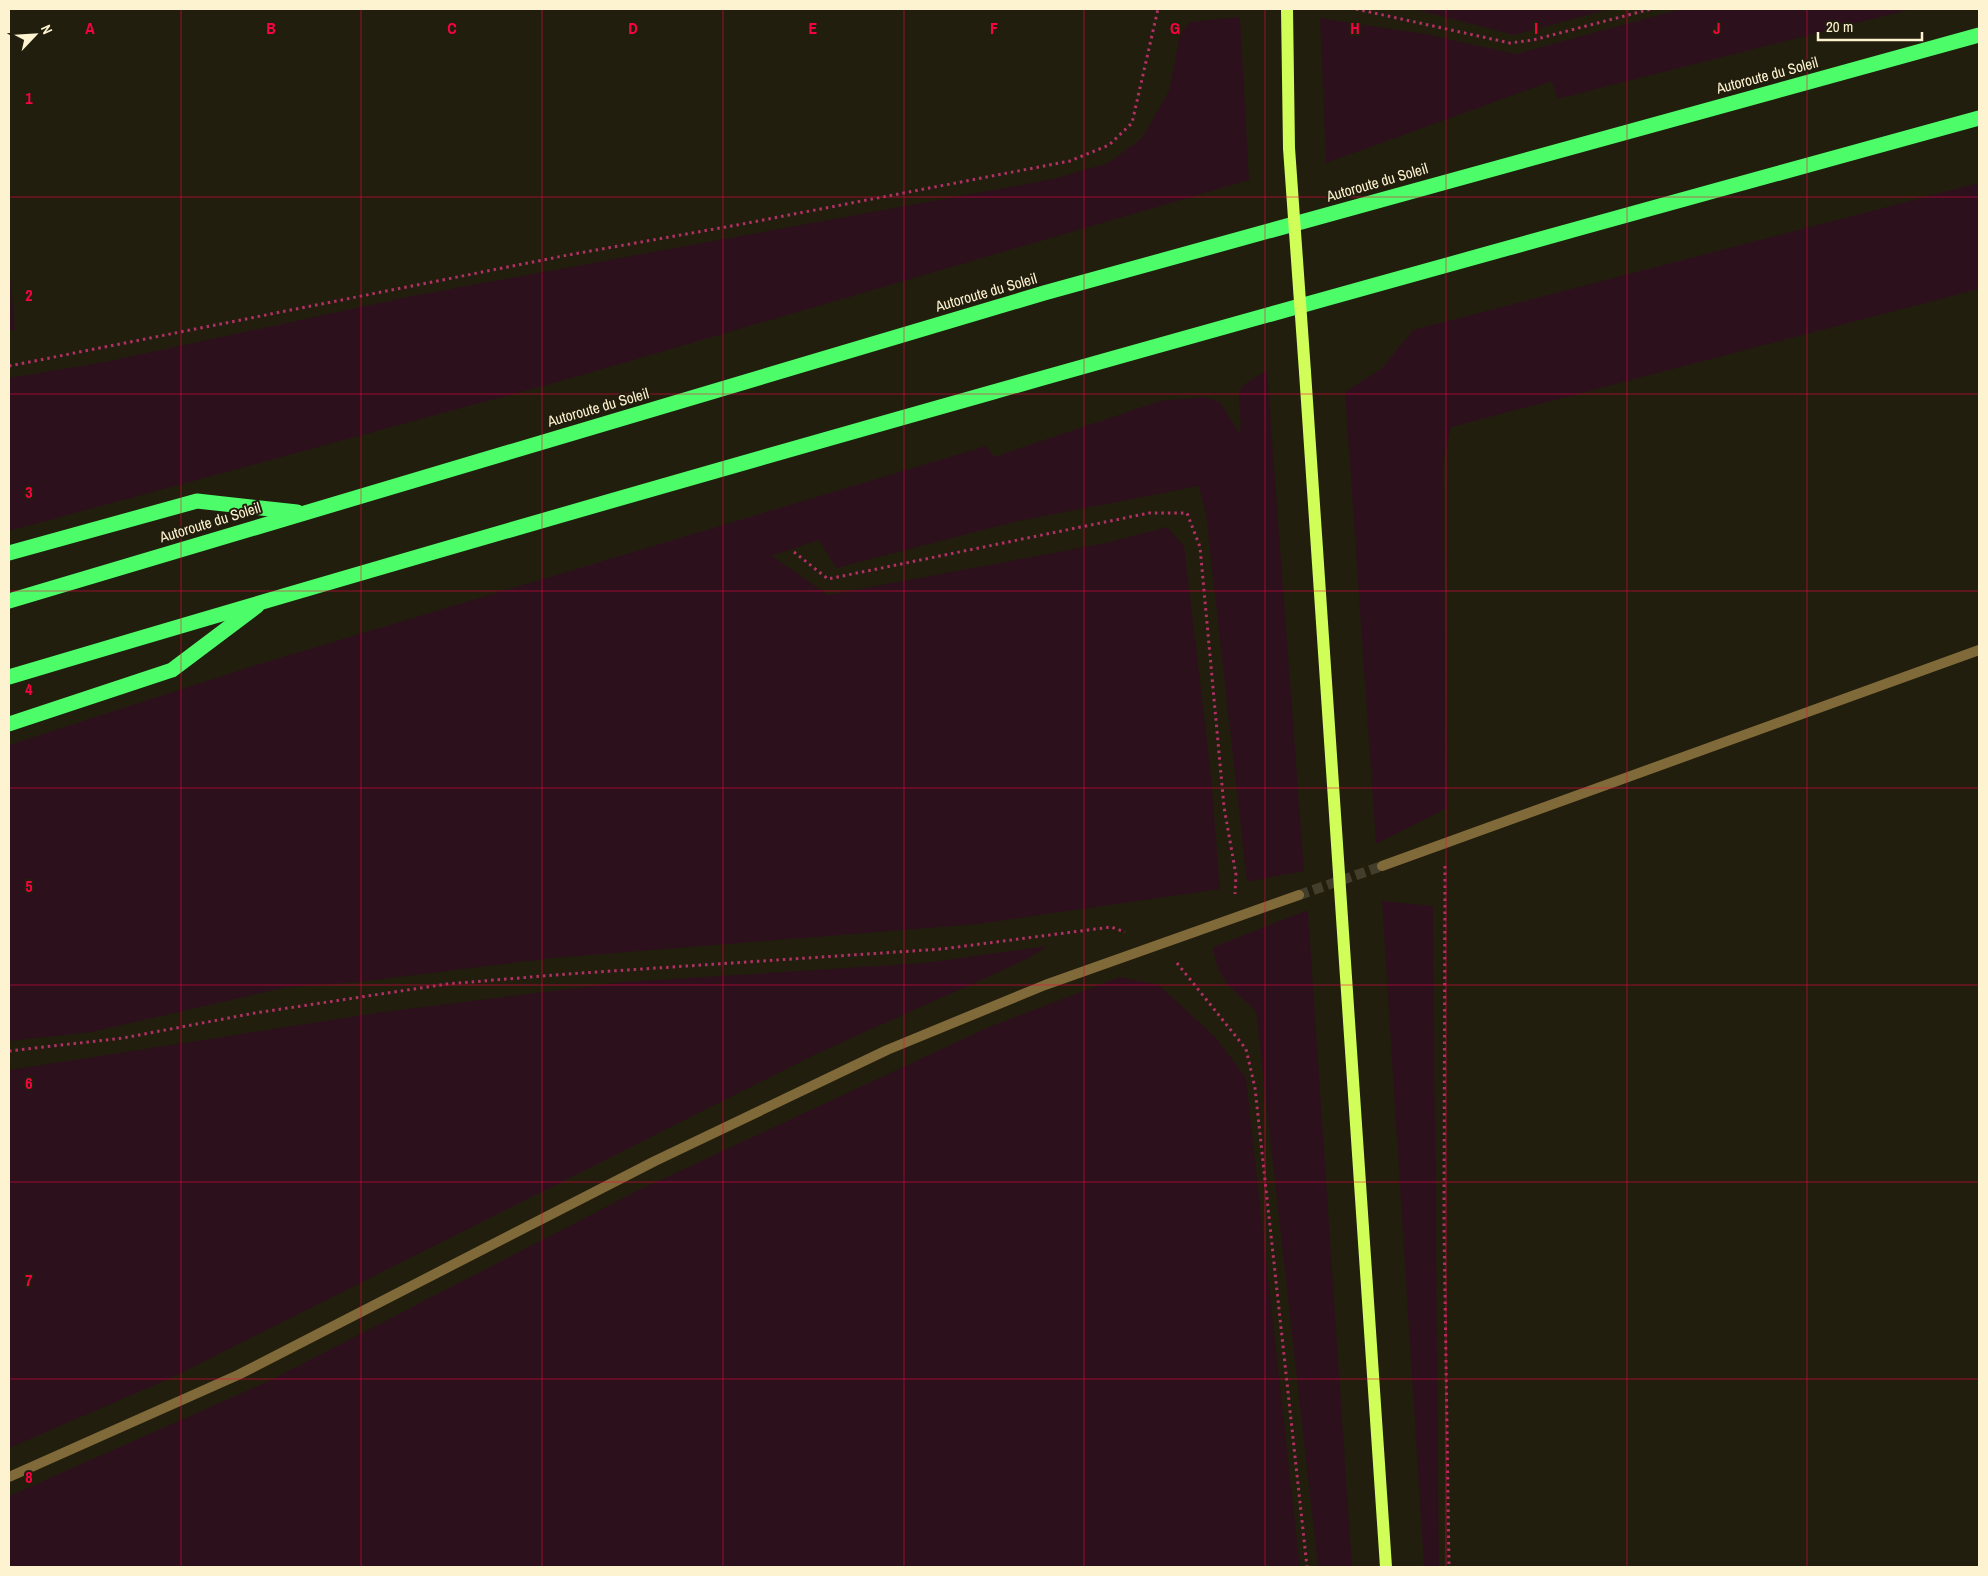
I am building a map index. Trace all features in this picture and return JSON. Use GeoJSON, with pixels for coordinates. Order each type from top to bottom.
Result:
{"type":"FeatureCollection","features":[{"type":"Feature","properties":{"kind":"highway","name":"Autoroute du Soleil"},"geometry":{"type":"LineString","coordinates":[[9,601],[1053,290],[1979,35]]}},
{"type":"Feature","properties":{"kind":"highway"},"geometry":{"type":"LineString","coordinates":[[9,677],[265,600],[1071,369],[1979,118]]}},
{"type":"Feature","properties":{"kind":"highway"},"geometry":{"type":"LineString","coordinates":[[9,553],[197,501],[304,512]]}},
{"type":"Feature","properties":{"kind":"highway"},"geometry":{"type":"LineString","coordinates":[[9,724],[172,670],[265,600]]}},
{"type":"Feature","properties":{"kind":"main road"},"geometry":{"type":"LineString","coordinates":[[1287,9],[1290,148],[1386,1567]]}},
{"type":"Feature","properties":{"kind":"street"},"geometry":{"type":"LineString","coordinates":[[1382,866],[1979,650]]}},
{"type":"Feature","properties":{"kind":"street"},"geometry":{"type":"LineString","coordinates":[[9,1477],[238,1375],[655,1162],[887,1050],[1045,985],[1299,895]]}},
{"type":"Feature","properties":{"kind":"path"},"geometry":{"type":"LineString","coordinates":[[9,366],[568,254],[737,225],[1070,161],[1109,145],[1132,123],[1158,9]]}},
{"type":"Feature","properties":{"kind":"path"},"geometry":{"type":"LineString","coordinates":[[1356,9],[1510,43],[1533,40],[1651,9]]}},
{"type":"Feature","properties":{"kind":"path"},"geometry":{"type":"LineString","coordinates":[[794,552],[828,579],[1149,513],[1186,513],[1200,548],[1224,807],[1236,875],[1234,918]]}},
{"type":"Feature","properties":{"kind":"path"},"geometry":{"type":"LineString","coordinates":[[1446,843],[1444,1225],[1449,1567]]}},
{"type":"Feature","properties":{"kind":"path"},"geometry":{"type":"LineString","coordinates":[[9,1051],[123,1038],[255,1013],[457,983],[942,949],[1110,927],[1162,944],[1246,1049],[1255,1088],[1307,1567]]}},
{"type":"Feature","properties":{"kind":"shaded area"},"geometry":{"type":"Polygon","coordinates":[[[1414,9],[1610,9],[1514,35],[1414,9]]]}},
{"type":"Feature","properties":{"kind":"shaded area"},"geometry":{"type":"Polygon","coordinates":[[[1681,9],[1912,9],[1557,99],[1552,81],[1326,163],[1320,18],[1425,34],[1516,54],[1681,9]]]}},
{"type":"Feature","properties":{"kind":"shaded area"},"geometry":{"type":"Polygon","coordinates":[[[1240,17],[1249,180],[572,378],[9,531],[9,378],[105,362],[412,296],[1053,179],[1108,163],[1142,138],[1169,91],[1180,34],[1189,22],[1240,17]]]}},
{"type":"Feature","properties":{"kind":"shaded area"},"geometry":{"type":"Polygon","coordinates":[[[1979,183],[1979,289],[1451,427],[1443,462],[1447,808],[1376,844],[1345,392],[1382,368],[1413,330],[1979,183]]]}},
{"type":"Feature","properties":{"kind":"shaded area"},"geometry":{"type":"Polygon","coordinates":[[[9,264],[15,330],[9,330],[9,264]]]}},
{"type":"Feature","properties":{"kind":"shaded area"},"geometry":{"type":"Polygon","coordinates":[[[1267,371],[1304,871],[1247,882],[1206,514],[1199,486],[1014,522],[836,568],[819,540],[772,556],[828,595],[1106,543],[1167,527],[1184,546],[1210,765],[1220,889],[978,924],[553,958],[359,982],[287,987],[92,1032],[9,1041],[9,745],[253,666],[986,446],[994,457],[1160,401],[1205,397],[1220,402],[1240,434],[1239,397],[1241,390],[1245,384],[1267,371]]]}},
{"type":"Feature","properties":{"kind":"shaded area"},"geometry":{"type":"Polygon","coordinates":[[[1382,901],[1433,906],[1439,1567],[1424,1567],[1382,901]]]}},
{"type":"Feature","properties":{"kind":"shaded area"},"geometry":{"type":"Polygon","coordinates":[[[1308,910],[1352,1567],[1318,1567],[1256,1011],[1227,984],[1218,968],[1213,947],[1308,910]]]}},
{"type":"Feature","properties":{"kind":"shaded area"},"geometry":{"type":"Polygon","coordinates":[[[1048,946],[1025,960],[816,1054],[173,1377],[9,1448],[9,1070],[376,1013],[624,982],[924,963],[1048,946]]]}},
{"type":"Feature","properties":{"kind":"shaded area"},"geometry":{"type":"Polygon","coordinates":[[[1120,977],[1159,985],[1217,1039],[1246,1078],[1300,1567],[9,1567],[9,1496],[269,1381],[639,1190],[989,1027],[1120,977]]]}},
{"type":"Feature","properties":{"kind":"tunnel"},"geometry":{"type":"LineString","coordinates":[[1299,895],[1382,866]]}}]}
